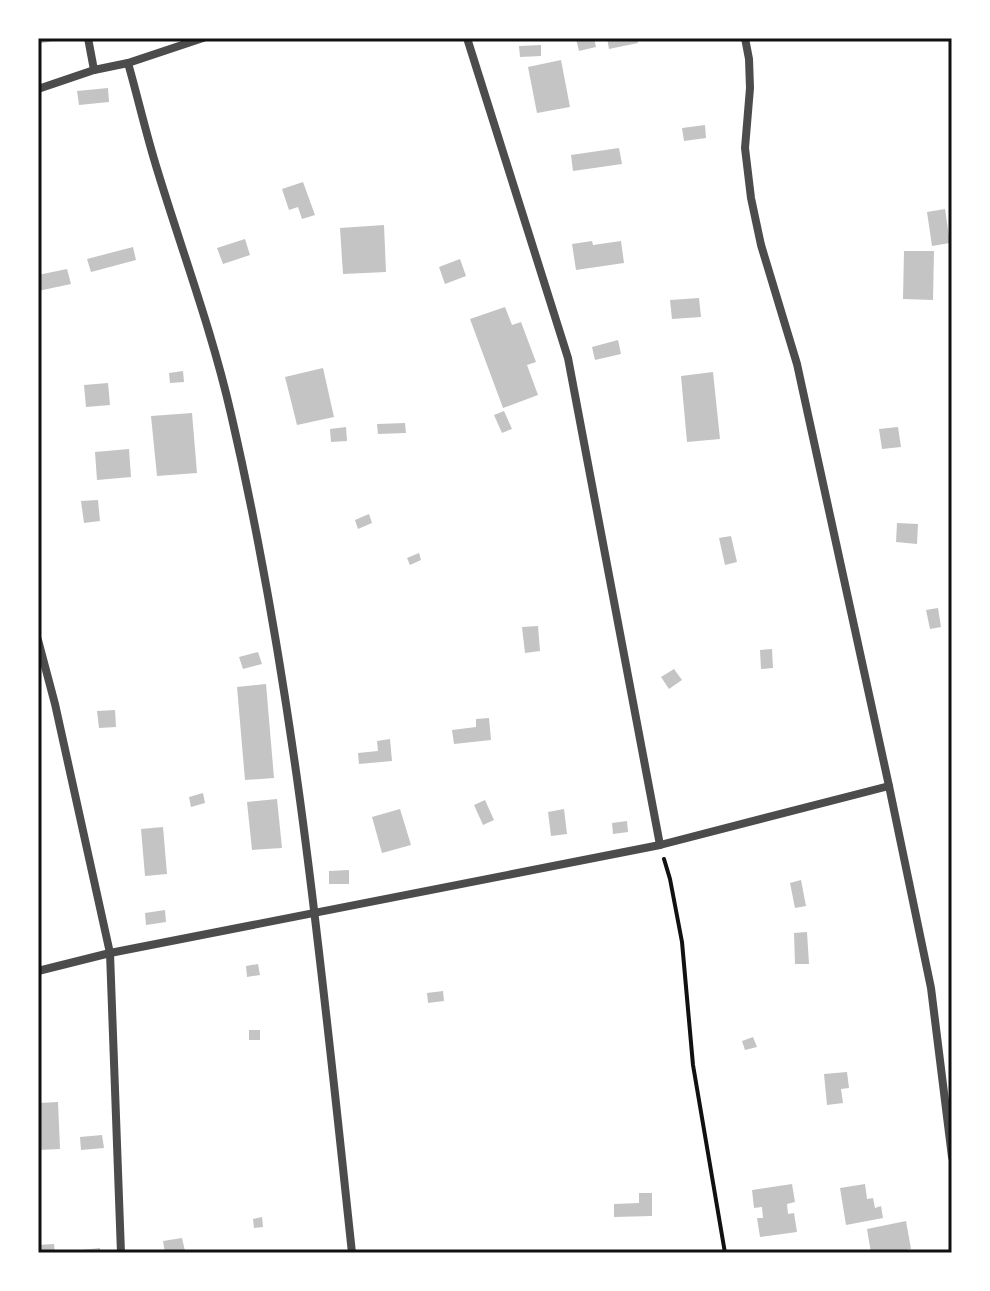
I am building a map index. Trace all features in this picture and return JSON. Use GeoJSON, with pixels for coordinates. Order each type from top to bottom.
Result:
{"type":"FeatureCollection","features":[{"type":"Feature","properties":{"kind":"street"},"geometry":{"type":"LineString","coordinates":[[88,38],[94,70]]}},
{"type":"Feature","properties":{"kind":"street"},"geometry":{"type":"LineString","coordinates":[[38,89],[203,38]]}},
{"type":"Feature","properties":{"kind":"street"},"geometry":{"type":"LineString","coordinates":[[467,38],[568,358],[660,845]]}},
{"type":"Feature","properties":{"kind":"street"},"geometry":{"type":"LineString","coordinates":[[745,38],[750,88],[745,148],[751,198],[761,245],[797,364],[889,786],[931,988],[952,1157]]}},
{"type":"Feature","properties":{"kind":"street"},"geometry":{"type":"LineString","coordinates":[[128,63],[231,412],[265,576],[316,913],[352,1253]]}},
{"type":"Feature","properties":{"kind":"street"},"geometry":{"type":"LineString","coordinates":[[38,640],[110,953],[121,1253]]}},
{"type":"Feature","properties":{"kind":"street"},"geometry":{"type":"LineString","coordinates":[[38,971],[110,953],[660,845],[889,786]]}},
{"type":"Feature","properties":{"kind":"path"},"geometry":{"type":"LineString","coordinates":[[660,845],[682,942],[693,1065],[725,1253]]}},
{"type":"Feature","properties":{"kind":"building"},"geometry":{"type":"Polygon","coordinates":[[[38,38],[53,38],[53,41],[38,44],[38,38]]]}},
{"type":"Feature","properties":{"kind":"building"},"geometry":{"type":"Polygon","coordinates":[[[594,38],[596,47],[579,51],[576,39],[594,38]]]}},
{"type":"Feature","properties":{"kind":"building"},"geometry":{"type":"Polygon","coordinates":[[[607,38],[637,38],[638,43],[609,49],[607,38]]]}},
{"type":"Feature","properties":{"kind":"building"},"geometry":{"type":"Polygon","coordinates":[[[541,45],[541,56],[520,57],[519,46],[541,45]]]}},
{"type":"Feature","properties":{"kind":"building"},"geometry":{"type":"Polygon","coordinates":[[[561,60],[570,107],[537,113],[528,67],[561,60]]]}},
{"type":"Feature","properties":{"kind":"building"},"geometry":{"type":"Polygon","coordinates":[[[108,88],[109,102],[79,105],[77,91],[108,88]]]}},
{"type":"Feature","properties":{"kind":"building"},"geometry":{"type":"Polygon","coordinates":[[[705,125],[706,138],[684,141],[682,128],[705,125]]]}},
{"type":"Feature","properties":{"kind":"building"},"geometry":{"type":"Polygon","coordinates":[[[619,148],[622,164],[573,171],[571,155],[619,148]]]}},
{"type":"Feature","properties":{"kind":"building"},"geometry":{"type":"Polygon","coordinates":[[[303,182],[315,215],[302,219],[298,207],[289,210],[282,189],[303,182]]]}},
{"type":"Feature","properties":{"kind":"building"},"geometry":{"type":"Polygon","coordinates":[[[945,209],[950,243],[932,246],[927,212],[945,209]]]}},
{"type":"Feature","properties":{"kind":"building"},"geometry":{"type":"Polygon","coordinates":[[[384,225],[386,272],[343,274],[340,228],[384,225]]]}},
{"type":"Feature","properties":{"kind":"building"},"geometry":{"type":"Polygon","coordinates":[[[245,239],[250,255],[223,264],[217,248],[245,239]]]}},
{"type":"Feature","properties":{"kind":"building"},"geometry":{"type":"Polygon","coordinates":[[[592,241],[593,245],[621,241],[624,263],[576,270],[572,244],[592,241]]]}},
{"type":"Feature","properties":{"kind":"building"},"geometry":{"type":"Polygon","coordinates":[[[133,247],[136,260],[91,272],[87,259],[133,247]]]}},
{"type":"Feature","properties":{"kind":"building"},"geometry":{"type":"Polygon","coordinates":[[[904,251],[934,251],[933,300],[903,299],[904,251]]]}},
{"type":"Feature","properties":{"kind":"building"},"geometry":{"type":"Polygon","coordinates":[[[460,259],[466,276],[445,284],[439,267],[460,259]]]}},
{"type":"Feature","properties":{"kind":"building"},"geometry":{"type":"Polygon","coordinates":[[[67,269],[71,284],[38,291],[38,275],[67,269]]]}},
{"type":"Feature","properties":{"kind":"building"},"geometry":{"type":"Polygon","coordinates":[[[699,298],[701,317],[672,319],[670,300],[699,298]]]}},
{"type":"Feature","properties":{"kind":"building"},"geometry":{"type":"Polygon","coordinates":[[[505,307],[512,325],[521,322],[536,362],[527,365],[538,395],[503,408],[470,319],[505,307]]]}},
{"type":"Feature","properties":{"kind":"building"},"geometry":{"type":"Polygon","coordinates":[[[618,340],[621,354],[595,360],[592,347],[618,340]]]}},
{"type":"Feature","properties":{"kind":"building"},"geometry":{"type":"Polygon","coordinates":[[[323,368],[334,417],[297,425],[285,377],[323,368]]]}},
{"type":"Feature","properties":{"kind":"building"},"geometry":{"type":"Polygon","coordinates":[[[183,371],[184,382],[170,383],[169,373],[183,371]]]}},
{"type":"Feature","properties":{"kind":"building"},"geometry":{"type":"Polygon","coordinates":[[[713,372],[720,439],[687,442],[681,376],[713,372]]]}},
{"type":"Feature","properties":{"kind":"building"},"geometry":{"type":"Polygon","coordinates":[[[108,383],[110,405],[86,407],[84,385],[108,383]]]}},
{"type":"Feature","properties":{"kind":"building"},"geometry":{"type":"Polygon","coordinates":[[[504,411],[512,429],[502,433],[494,415],[504,411]]]}},
{"type":"Feature","properties":{"kind":"building"},"geometry":{"type":"Polygon","coordinates":[[[192,413],[197,473],[157,476],[151,416],[192,413]]]}},
{"type":"Feature","properties":{"kind":"building"},"geometry":{"type":"Polygon","coordinates":[[[405,423],[406,433],[378,434],[377,424],[405,423]]]}},
{"type":"Feature","properties":{"kind":"building"},"geometry":{"type":"Polygon","coordinates":[[[346,427],[347,441],[331,442],[330,429],[346,427]]]}},
{"type":"Feature","properties":{"kind":"building"},"geometry":{"type":"Polygon","coordinates":[[[898,427],[901,447],[882,449],[879,429],[898,427]]]}},
{"type":"Feature","properties":{"kind":"building"},"geometry":{"type":"Polygon","coordinates":[[[129,449],[131,477],[97,480],[95,452],[129,449]]]}},
{"type":"Feature","properties":{"kind":"building"},"geometry":{"type":"Polygon","coordinates":[[[98,500],[100,521],[84,523],[81,501],[98,500]]]}},
{"type":"Feature","properties":{"kind":"building"},"geometry":{"type":"Polygon","coordinates":[[[369,514],[372,523],[358,529],[355,520],[369,514]]]}},
{"type":"Feature","properties":{"kind":"building"},"geometry":{"type":"Polygon","coordinates":[[[897,523],[918,524],[917,544],[896,542],[897,523]]]}},
{"type":"Feature","properties":{"kind":"building"},"geometry":{"type":"Polygon","coordinates":[[[731,536],[737,562],[725,565],[719,538],[731,536]]]}},
{"type":"Feature","properties":{"kind":"building"},"geometry":{"type":"Polygon","coordinates":[[[419,553],[421,560],[410,565],[407,558],[419,553]]]}},
{"type":"Feature","properties":{"kind":"building"},"geometry":{"type":"Polygon","coordinates":[[[938,608],[941,627],[930,629],[926,610],[938,608]]]}},
{"type":"Feature","properties":{"kind":"building"},"geometry":{"type":"Polygon","coordinates":[[[538,626],[540,651],[525,653],[522,627],[538,626]]]}},
{"type":"Feature","properties":{"kind":"building"},"geometry":{"type":"Polygon","coordinates":[[[772,649],[773,668],[761,669],[760,650],[772,649]]]}},
{"type":"Feature","properties":{"kind":"building"},"geometry":{"type":"Polygon","coordinates":[[[258,652],[262,664],[243,669],[239,657],[258,652]]]}},
{"type":"Feature","properties":{"kind":"building"},"geometry":{"type":"Polygon","coordinates":[[[674,669],[682,680],[669,689],[661,677],[674,669]]]}},
{"type":"Feature","properties":{"kind":"building"},"geometry":{"type":"Polygon","coordinates":[[[266,684],[274,778],[245,780],[237,687],[266,684]]]}},
{"type":"Feature","properties":{"kind":"building"},"geometry":{"type":"Polygon","coordinates":[[[115,710],[116,727],[99,728],[97,711],[115,710]]]}},
{"type":"Feature","properties":{"kind":"building"},"geometry":{"type":"Polygon","coordinates":[[[489,718],[491,740],[454,744],[452,730],[476,727],[476,719],[489,718]]]}},
{"type":"Feature","properties":{"kind":"building"},"geometry":{"type":"Polygon","coordinates":[[[390,739],[392,761],[359,764],[358,753],[378,751],[377,741],[390,739]]]}},
{"type":"Feature","properties":{"kind":"building"},"geometry":{"type":"Polygon","coordinates":[[[203,793],[205,803],[191,807],[189,797],[203,793]]]}},
{"type":"Feature","properties":{"kind":"building"},"geometry":{"type":"Polygon","coordinates":[[[277,799],[282,848],[252,850],[247,802],[277,799]]]}},
{"type":"Feature","properties":{"kind":"building"},"geometry":{"type":"Polygon","coordinates":[[[485,800],[494,820],[483,825],[474,805],[485,800]]]}},
{"type":"Feature","properties":{"kind":"building"},"geometry":{"type":"Polygon","coordinates":[[[400,809],[411,845],[382,853],[372,817],[400,809]]]}},
{"type":"Feature","properties":{"kind":"building"},"geometry":{"type":"Polygon","coordinates":[[[564,809],[567,834],[551,836],[548,812],[564,809]]]}},
{"type":"Feature","properties":{"kind":"building"},"geometry":{"type":"Polygon","coordinates":[[[627,821],[628,832],[613,834],[612,823],[627,821]]]}},
{"type":"Feature","properties":{"kind":"building"},"geometry":{"type":"Polygon","coordinates":[[[163,827],[167,874],[145,876],[141,829],[163,827]]]}},
{"type":"Feature","properties":{"kind":"building"},"geometry":{"type":"Polygon","coordinates":[[[349,870],[349,884],[329,884],[329,871],[349,870]]]}},
{"type":"Feature","properties":{"kind":"building"},"geometry":{"type":"Polygon","coordinates":[[[801,880],[806,906],[795,908],[790,883],[801,880]]]}},
{"type":"Feature","properties":{"kind":"building"},"geometry":{"type":"Polygon","coordinates":[[[165,910],[166,922],[146,925],[145,913],[165,910]]]}},
{"type":"Feature","properties":{"kind":"building"},"geometry":{"type":"Polygon","coordinates":[[[807,932],[809,964],[795,964],[794,933],[807,932]]]}},
{"type":"Feature","properties":{"kind":"building"},"geometry":{"type":"Polygon","coordinates":[[[258,964],[260,975],[247,977],[246,966],[258,964]]]}},
{"type":"Feature","properties":{"kind":"building"},"geometry":{"type":"Polygon","coordinates":[[[443,991],[444,1001],[428,1003],[427,993],[443,991]]]}},
{"type":"Feature","properties":{"kind":"building"},"geometry":{"type":"Polygon","coordinates":[[[249,1030],[260,1030],[260,1040],[249,1040],[249,1030]]]}},
{"type":"Feature","properties":{"kind":"building"},"geometry":{"type":"Polygon","coordinates":[[[753,1037],[757,1047],[745,1050],[742,1041],[753,1037]]]}},
{"type":"Feature","properties":{"kind":"building"},"geometry":{"type":"Polygon","coordinates":[[[847,1072],[849,1088],[841,1089],[843,1103],[827,1105],[824,1074],[847,1072]]]}},
{"type":"Feature","properties":{"kind":"building"},"geometry":{"type":"Polygon","coordinates":[[[58,1102],[60,1149],[38,1150],[38,1103],[58,1102]]]}},
{"type":"Feature","properties":{"kind":"building"},"geometry":{"type":"Polygon","coordinates":[[[102,1135],[104,1148],[81,1150],[80,1137],[102,1135]]]}},
{"type":"Feature","properties":{"kind":"building"},"geometry":{"type":"Polygon","coordinates":[[[792,1184],[795,1202],[787,1204],[788,1214],[794,1213],[797,1232],[760,1237],[757,1218],[763,1218],[762,1207],[754,1208],[752,1190],[792,1184]]]}},
{"type":"Feature","properties":{"kind":"building"},"geometry":{"type":"Polygon","coordinates":[[[865,1184],[867,1199],[873,1198],[875,1208],[881,1206],[883,1218],[846,1225],[840,1188],[865,1184]]]}},
{"type":"Feature","properties":{"kind":"building"},"geometry":{"type":"Polygon","coordinates":[[[639,1193],[652,1193],[652,1216],[614,1217],[614,1204],[639,1203],[639,1193]]]}},
{"type":"Feature","properties":{"kind":"building"},"geometry":{"type":"Polygon","coordinates":[[[262,1217],[263,1227],[254,1228],[253,1219],[262,1217]]]}},
{"type":"Feature","properties":{"kind":"building"},"geometry":{"type":"Polygon","coordinates":[[[906,1221],[911,1249],[871,1253],[867,1229],[906,1221]]]}},
{"type":"Feature","properties":{"kind":"building"},"geometry":{"type":"Polygon","coordinates":[[[182,1238],[185,1251],[165,1253],[163,1241],[182,1238]]]}},
{"type":"Feature","properties":{"kind":"building"},"geometry":{"type":"Polygon","coordinates":[[[54,1244],[55,1253],[38,1253],[38,1245],[54,1244]]]}},
{"type":"Feature","properties":{"kind":"building"},"geometry":{"type":"Polygon","coordinates":[[[100,1248],[100,1253],[82,1253],[82,1250],[100,1248]]]}}]}
